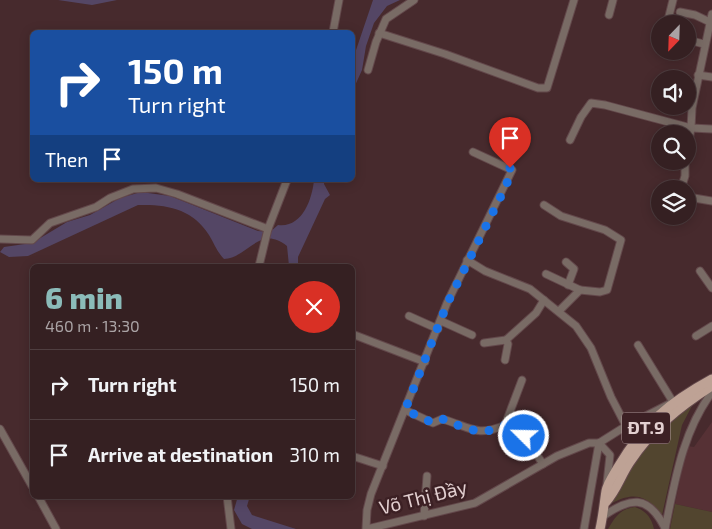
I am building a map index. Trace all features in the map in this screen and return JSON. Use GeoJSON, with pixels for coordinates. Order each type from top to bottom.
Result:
{"type":"FeatureCollection","features":[{"type":"Feature","properties":{"kind":"main road","name":"ĐT.9"},"geometry":{"type":"LineString","coordinates":[[600,529],[606,502],[606,490],[628,451],[644,430],[673,402],[712,379]]}},
{"type":"Feature","properties":{"kind":"main road","name":"ĐT.9"},"geometry":{"type":"LineString","coordinates":[[606,502],[614,493],[628,465],[640,447],[659,424],[687,402],[712,386]]}},
{"type":"Feature","properties":{"kind":"street"},"geometry":{"type":"LineString","coordinates":[[333,30],[339,0]]}},
{"type":"Feature","properties":{"kind":"street"},"geometry":{"type":"LineString","coordinates":[[368,70],[379,34],[388,16],[414,0]]}},
{"type":"Feature","properties":{"kind":"street"},"geometry":{"type":"LineString","coordinates":[[379,34],[445,54],[538,88],[547,88],[574,0]]}},
{"type":"Feature","properties":{"kind":"street"},"geometry":{"type":"LineString","coordinates":[[609,15],[613,0]]}},
{"type":"Feature","properties":{"kind":"street"},"geometry":{"type":"LineString","coordinates":[[669,15],[673,0]]}},
{"type":"Feature","properties":{"kind":"street"},"geometry":{"type":"LineString","coordinates":[[680,12],[695,15],[711,23]]}},
{"type":"Feature","properties":{"kind":"street"},"geometry":{"type":"LineString","coordinates":[[691,125],[698,75],[712,14]]}},
{"type":"Feature","properties":{"kind":"street"},"geometry":{"type":"LineString","coordinates":[[696,42],[704,44]]}},
{"type":"Feature","properties":{"kind":"street"},"geometry":{"type":"LineString","coordinates":[[698,75],[712,77]]}},
{"type":"Feature","properties":{"kind":"street"},"geometry":{"type":"LineString","coordinates":[[570,140],[581,117],[591,103],[680,125]]}},
{"type":"Feature","properties":{"kind":"street"},"geometry":{"type":"LineString","coordinates":[[696,128],[712,129]]}},
{"type":"Feature","properties":{"kind":"street"},"geometry":{"type":"LineString","coordinates":[[367,529],[367,510],[382,466],[440,321],[467,260],[512,170],[473,152]]}},
{"type":"Feature","properties":{"kind":"street"},"geometry":{"type":"LineString","coordinates":[[259,264],[268,230],[286,182]]}},
{"type":"Feature","properties":{"kind":"street"},"geometry":{"type":"LineString","coordinates":[[0,239],[32,240],[50,223],[96,207],[110,198],[133,188],[156,188],[177,194],[268,230]]}},
{"type":"Feature","properties":{"kind":"street"},"geometry":{"type":"LineString","coordinates":[[696,198],[712,201]]}},
{"type":"Feature","properties":{"kind":"street"},"geometry":{"type":"LineString","coordinates":[[544,205],[561,216],[605,230],[621,240],[620,251],[607,290],[600,292],[580,290],[546,274]]}},
{"type":"Feature","properties":{"kind":"street"},"geometry":{"type":"LineString","coordinates":[[467,260],[485,271],[530,289],[576,326],[592,348],[611,397],[626,426]]}},
{"type":"Feature","properties":{"kind":"street"},"geometry":{"type":"LineString","coordinates":[[566,262],[574,269],[568,285]]}},
{"type":"Feature","properties":{"kind":"street"},"geometry":{"type":"LineString","coordinates":[[700,271],[712,288]]}},
{"type":"Feature","properties":{"kind":"street"},"geometry":{"type":"LineString","coordinates":[[559,311],[580,290]]}},
{"type":"Feature","properties":{"kind":"street"},"geometry":{"type":"LineString","coordinates":[[484,343],[506,340],[536,313],[544,300]]}},
{"type":"Feature","properties":{"kind":"street"},"geometry":{"type":"LineString","coordinates":[[409,316],[438,329]]}},
{"type":"Feature","properties":{"kind":"street"},"geometry":{"type":"LineString","coordinates":[[440,321],[472,335]]}},
{"type":"Feature","properties":{"kind":"street"},"geometry":{"type":"LineString","coordinates":[[696,336],[712,326]]}},
{"type":"Feature","properties":{"kind":"street"},"geometry":{"type":"LineString","coordinates":[[355,335],[424,362]]}},
{"type":"Feature","properties":{"kind":"street"},"geometry":{"type":"LineString","coordinates":[[504,360],[508,344],[506,340]]}},
{"type":"Feature","properties":{"kind":"street"},"geometry":{"type":"LineString","coordinates":[[638,344],[673,402]]}},
{"type":"Feature","properties":{"kind":"street"},"geometry":{"type":"LineString","coordinates":[[505,425],[522,380]]}},
{"type":"Feature","properties":{"kind":"street"},"geometry":{"type":"LineString","coordinates":[[665,529],[684,445],[700,410],[712,392]]}},
{"type":"Feature","properties":{"kind":"street","name":"Võ Thị Đầy"},"geometry":{"type":"LineString","coordinates":[[367,529],[390,526],[475,502],[543,464],[590,443],[599,443],[626,426],[673,402]]}},
{"type":"Feature","properties":{"kind":"street"},"geometry":{"type":"LineString","coordinates":[[405,410],[433,423],[442,419],[473,431],[485,432],[505,425],[524,436],[543,464]]}},
{"type":"Feature","properties":{"kind":"street"},"geometry":{"type":"LineString","coordinates":[[0,429],[30,482]]}},
{"type":"Feature","properties":{"kind":"street"},"geometry":{"type":"LineString","coordinates":[[599,443],[610,455],[606,490]]}},
{"type":"Feature","properties":{"kind":"street"},"geometry":{"type":"LineString","coordinates":[[584,529],[599,443]]}},
{"type":"Feature","properties":{"kind":"street"},"geometry":{"type":"LineString","coordinates":[[355,457],[382,466]]}},
{"type":"Feature","properties":{"kind":"street"},"geometry":{"type":"LineString","coordinates":[[424,516],[427,476]]}},
{"type":"Feature","properties":{"kind":"street"},"geometry":{"type":"LineString","coordinates":[[40,499],[56,529]]}},
{"type":"Feature","properties":{"kind":"street"},"geometry":{"type":"LineString","coordinates":[[227,499],[231,529]]}},
{"type":"Feature","properties":{"kind":"street"},"geometry":{"type":"LineString","coordinates":[[602,517],[627,502],[645,503],[652,507],[665,529]]}},
{"type":"Feature","properties":{"kind":"shaded area"},"geometry":{"type":"Polygon","coordinates":[[[58,0],[117,0],[92,5],[58,0]]]}},
{"type":"Feature","properties":{"kind":"shaded area"},"geometry":{"type":"Polygon","coordinates":[[[373,0],[400,0],[387,6],[374,23],[366,46],[362,70],[355,86],[355,53],[373,0]]]}},
{"type":"Feature","properties":{"kind":"shaded area"},"geometry":{"type":"Polygon","coordinates":[[[314,182],[324,182],[330,195],[325,199],[298,257],[298,264],[289,264],[287,246],[277,240],[269,239],[261,240],[240,253],[224,259],[203,226],[195,219],[169,207],[149,205],[138,205],[28,256],[9,257],[0,252],[4,247],[32,243],[67,222],[90,215],[120,198],[141,192],[170,196],[258,231],[270,232],[278,225],[286,225],[299,217],[311,196],[314,182]]]}},
{"type":"Feature","properties":{"kind":"shaded area"},"geometry":{"type":"Polygon","coordinates":[[[695,400],[682,425],[662,515],[651,503],[640,497],[627,497],[612,503],[646,441],[695,400]]]}},
{"type":"Feature","properties":{"kind":"shaded area"},"geometry":{"type":"Polygon","coordinates":[[[712,422],[712,512],[675,504],[687,446],[694,447],[712,422]]]}},
{"type":"Feature","properties":{"kind":"shaded area"},"geometry":{"type":"Polygon","coordinates":[[[237,499],[249,499],[247,506],[252,515],[296,529],[252,529],[242,524],[234,510],[237,499]]]}},
{"type":"Feature","properties":{"kind":"shaded area"},"geometry":{"type":"Polygon","coordinates":[[[675,504],[712,512],[712,529],[670,529],[675,504]]]}},
{"type":"Feature","properties":{"kind":"shaded area"},"geometry":{"type":"Polygon","coordinates":[[[635,507],[647,515],[654,529],[608,529],[618,514],[635,507]]]}},
{"type":"Feature","properties":{"kind":"route"},"geometry":{"type":"LineString","coordinates":[[510,168],[512,170],[505,188],[467,260],[447,304],[405,410],[433,423],[442,419],[453,422],[462,428],[485,432],[505,425],[524,436]]}}]}
